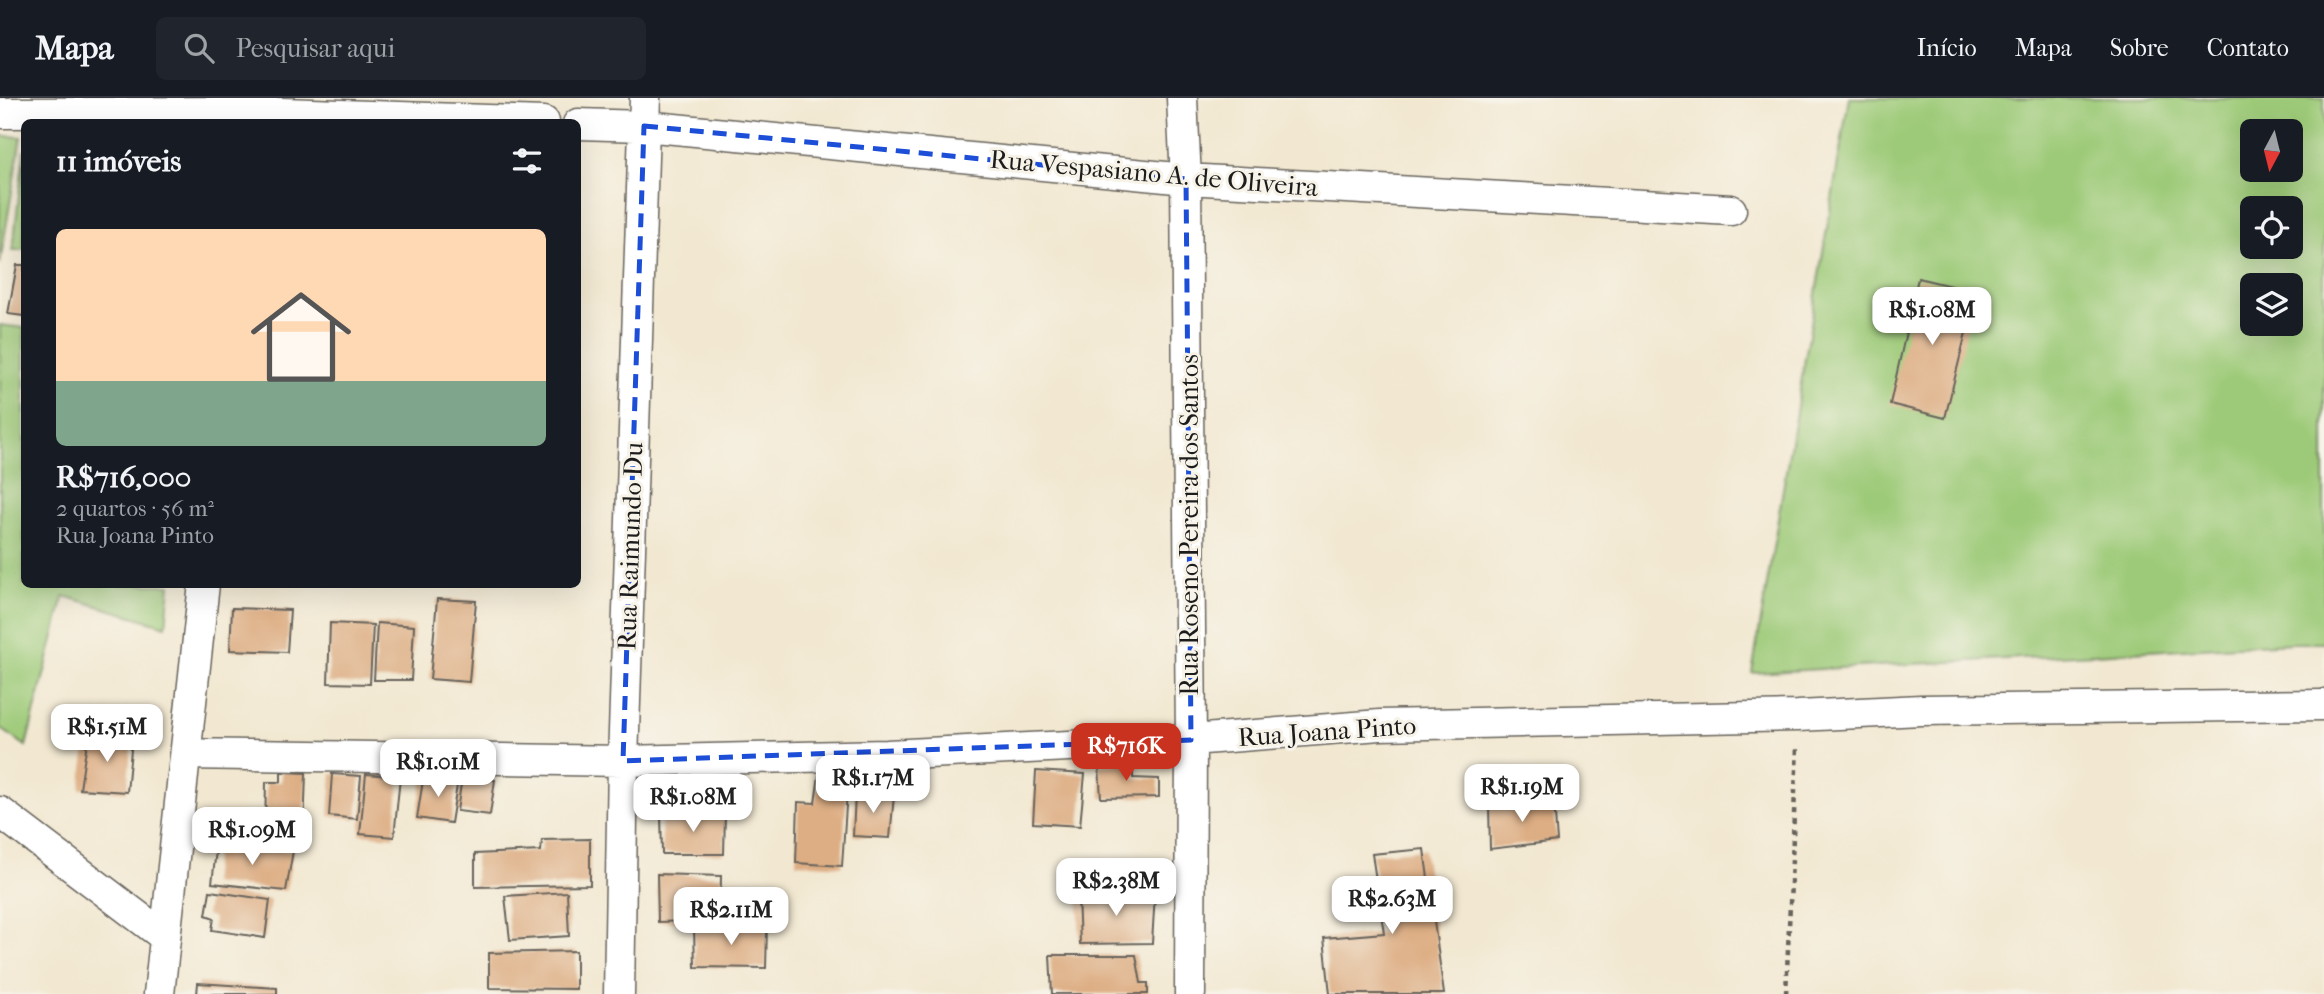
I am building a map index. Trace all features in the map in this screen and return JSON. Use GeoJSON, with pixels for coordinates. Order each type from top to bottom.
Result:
{"type":"FeatureCollection","features":[{"type":"Feature","properties":{"kind":"street","name":"Rua Roseno Pereira dos Santos"},"geometry":{"type":"LineString","coordinates":[[1182,98],[1186,179],[1191,994]]}},
{"type":"Feature","properties":{"kind":"street"},"geometry":{"type":"LineString","coordinates":[[0,113],[253,111],[465,119]]}},
{"type":"Feature","properties":{"kind":"street","name":"Rua Vespasiano A. de Oliveira"},"geometry":{"type":"LineString","coordinates":[[581,123],[644,112],[1186,179],[1731,210]]}},
{"type":"Feature","properties":{"kind":"street","name":"Rua Raimundo Du"},"geometry":{"type":"LineString","coordinates":[[619,994],[623,761],[644,112]]}},
{"type":"Feature","properties":{"kind":"street"},"geometry":{"type":"LineString","coordinates":[[159,994],[204,588]]}},
{"type":"Feature","properties":{"kind":"street","name":"Rua Joana Pinto"},"geometry":{"type":"LineString","coordinates":[[186,754],[623,761],[887,755],[1191,740],[1380,725],[1798,716],[1922,710],[2324,705]]}},
{"type":"Feature","properties":{"kind":"street"},"geometry":{"type":"LineString","coordinates":[[0,812],[165,937]]}},
{"type":"Feature","properties":{"kind":"path"},"geometry":{"type":"LineString","coordinates":[[1786,994],[1798,716]]}},
{"type":"Feature","properties":{"kind":"highlighted area"},"geometry":{"type":"Polygon","coordinates":[[[644,126],[1186,179],[1191,740],[623,761],[644,126]]]}},
{"type":"Feature","properties":{"kind":"green space"},"geometry":{"type":"Polygon","coordinates":[[[1849,98],[2324,98],[2324,643],[1752,673],[1849,98]]]}},
{"type":"Feature","properties":{"kind":"green space"},"geometry":{"type":"Polygon","coordinates":[[[0,136],[21,137],[0,264],[0,136]]]}},
{"type":"Feature","properties":{"kind":"green space"},"geometry":{"type":"Polygon","coordinates":[[[21,177],[21,250],[13,250],[21,177]]]}},
{"type":"Feature","properties":{"kind":"green space"},"geometry":{"type":"Polygon","coordinates":[[[0,325],[21,328],[21,588],[170,588],[166,626],[64,596],[26,746],[0,728],[0,325]]]}},
{"type":"Feature","properties":{"kind":"building"},"geometry":{"type":"Polygon","coordinates":[[[17,265],[21,265],[21,316],[8,314],[17,265]]]}},
{"type":"Feature","properties":{"kind":"building"},"geometry":{"type":"Polygon","coordinates":[[[1918,278],[1976,292],[1945,418],[1890,404],[1918,278]]]}},
{"type":"Feature","properties":{"kind":"building"},"geometry":{"type":"Polygon","coordinates":[[[437,599],[476,601],[469,682],[430,679],[437,599]]]}},
{"type":"Feature","properties":{"kind":"building"},"geometry":{"type":"Polygon","coordinates":[[[232,608],[290,610],[287,652],[230,650],[232,608]]]}},
{"type":"Feature","properties":{"kind":"building"},"geometry":{"type":"Polygon","coordinates":[[[330,623],[373,625],[370,684],[328,683],[330,623]]]}},
{"type":"Feature","properties":{"kind":"building"},"geometry":{"type":"Polygon","coordinates":[[[377,623],[414,626],[411,680],[374,680],[377,623]]]}},
{"type":"Feature","properties":{"kind":"building"},"geometry":{"type":"Polygon","coordinates":[[[88,735],[132,739],[127,792],[80,789],[88,735]]]}},
{"type":"Feature","properties":{"kind":"building"},"geometry":{"type":"Polygon","coordinates":[[[1133,763],[1133,778],[1159,779],[1159,797],[1101,798],[1099,766],[1133,763]]]}},
{"type":"Feature","properties":{"kind":"building"},"geometry":{"type":"Polygon","coordinates":[[[1036,771],[1085,774],[1080,826],[1033,823],[1036,771]]]}},
{"type":"Feature","properties":{"kind":"building"},"geometry":{"type":"Polygon","coordinates":[[[281,772],[306,773],[304,831],[265,830],[266,782],[281,782],[281,772]]]}},
{"type":"Feature","properties":{"kind":"building"},"geometry":{"type":"Polygon","coordinates":[[[332,774],[361,776],[357,819],[329,816],[332,774]]]}},
{"type":"Feature","properties":{"kind":"building"},"geometry":{"type":"Polygon","coordinates":[[[366,774],[400,777],[394,837],[360,834],[366,774]]]}},
{"type":"Feature","properties":{"kind":"building"},"geometry":{"type":"Polygon","coordinates":[[[424,774],[458,779],[451,823],[417,818],[424,774]]]}},
{"type":"Feature","properties":{"kind":"building"},"geometry":{"type":"Polygon","coordinates":[[[819,775],[848,776],[842,866],[796,863],[798,802],[815,803],[819,775]]]}},
{"type":"Feature","properties":{"kind":"building"},"geometry":{"type":"Polygon","coordinates":[[[462,777],[495,780],[490,815],[457,811],[462,777]]]}},
{"type":"Feature","properties":{"kind":"building"},"geometry":{"type":"Polygon","coordinates":[[[855,793],[894,795],[890,838],[853,836],[855,793]]]}},
{"type":"Feature","properties":{"kind":"building"},"geometry":{"type":"Polygon","coordinates":[[[1554,801],[1557,841],[1490,849],[1489,806],[1554,801]]]}},
{"type":"Feature","properties":{"kind":"building"},"geometry":{"type":"Polygon","coordinates":[[[725,813],[724,854],[662,854],[661,814],[725,813]]]}},
{"type":"Feature","properties":{"kind":"building"},"geometry":{"type":"Polygon","coordinates":[[[590,839],[590,885],[475,887],[475,854],[541,851],[542,840],[590,839]]]}},
{"type":"Feature","properties":{"kind":"building"},"geometry":{"type":"Polygon","coordinates":[[[217,843],[293,851],[286,891],[212,883],[217,843]]]}},
{"type":"Feature","properties":{"kind":"building"},"geometry":{"type":"Polygon","coordinates":[[[1424,849],[1444,994],[1330,994],[1324,938],[1384,933],[1372,854],[1424,849]]]}},
{"type":"Feature","properties":{"kind":"building"},"geometry":{"type":"Polygon","coordinates":[[[657,874],[721,876],[720,920],[658,922],[657,874]]]}},
{"type":"Feature","properties":{"kind":"building"},"geometry":{"type":"Polygon","coordinates":[[[210,891],[270,900],[265,938],[212,930],[214,918],[206,915],[210,891]]]}},
{"type":"Feature","properties":{"kind":"building"},"geometry":{"type":"Polygon","coordinates":[[[567,892],[569,936],[510,940],[505,896],[567,892]]]}},
{"type":"Feature","properties":{"kind":"building"},"geometry":{"type":"Polygon","coordinates":[[[1155,893],[1152,943],[1080,944],[1078,895],[1155,893]]]}},
{"type":"Feature","properties":{"kind":"building"},"geometry":{"type":"Polygon","coordinates":[[[767,927],[766,968],[695,967],[694,928],[767,927]]]}},
{"type":"Feature","properties":{"kind":"building"},"geometry":{"type":"Polygon","coordinates":[[[576,951],[576,989],[489,988],[489,953],[576,951]]]}},
{"type":"Feature","properties":{"kind":"building"},"geometry":{"type":"Polygon","coordinates":[[[1050,955],[1136,955],[1141,983],[1148,983],[1148,994],[1052,994],[1050,955]]]}},
{"type":"Feature","properties":{"kind":"building"},"geometry":{"type":"Polygon","coordinates":[[[198,983],[277,988],[277,994],[197,994],[198,983]]]}}]}
